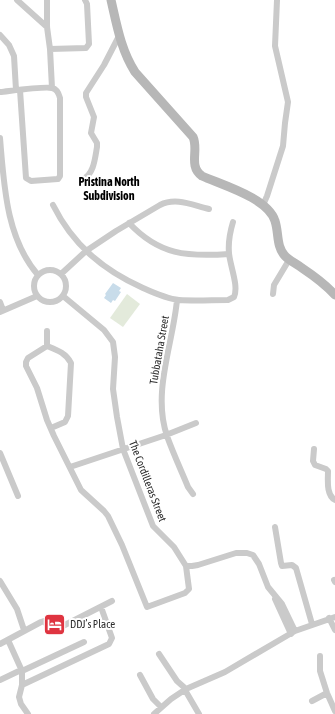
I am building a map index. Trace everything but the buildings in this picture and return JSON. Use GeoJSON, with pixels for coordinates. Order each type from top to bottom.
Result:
{"type":"FeatureCollection","features":[{"type":"Feature","properties":{"kind":"street"},"geometry":{"type":"LineString","coordinates":[[17,0],[47,27]]}},
{"type":"Feature","properties":{"kind":"street"},"geometry":{"type":"LineString","coordinates":[[47,0],[47,27],[52,88]]}},
{"type":"Feature","properties":{"kind":"street"},"geometry":{"type":"LineString","coordinates":[[50,49],[86,48],[89,44],[87,4],[85,0]]}},
{"type":"Feature","properties":{"kind":"street"},"geometry":{"type":"LineString","coordinates":[[111,0],[124,52],[135,72],[193,137],[195,145],[194,164],[198,173],[244,193],[263,205],[275,220],[280,250],[289,260],[316,277],[335,295]]}},
{"type":"Feature","properties":{"kind":"street"},"geometry":{"type":"LineString","coordinates":[[263,205],[283,146],[284,123],[288,102],[275,46],[277,0]]}},
{"type":"Feature","properties":{"kind":"street"},"geometry":{"type":"LineString","coordinates":[[0,35],[9,45],[14,56],[18,90],[26,178],[31,181],[59,178],[60,98],[57,91],[52,88],[18,90],[0,92]]}},
{"type":"Feature","properties":{"kind":"street"},"geometry":{"type":"LineString","coordinates":[[83,179],[91,172],[97,147],[97,143],[91,133],[94,117],[86,97],[86,93],[104,65],[119,36]]}},
{"type":"Feature","properties":{"kind":"street"},"geometry":{"type":"LineString","coordinates":[[0,138],[5,194],[11,219],[22,250],[32,268],[38,275]]}},
{"type":"Feature","properties":{"kind":"street"},"geometry":{"type":"LineString","coordinates":[[61,274],[86,251],[129,223],[168,201],[175,200],[209,209]]}},
{"type":"Feature","properties":{"kind":"street"},"geometry":{"type":"LineString","coordinates":[[53,205],[61,221],[86,251],[107,268],[126,281],[152,292],[177,300],[228,300],[234,297],[236,289],[229,254],[229,234],[233,222]]}},
{"type":"Feature","properties":{"kind":"street"},"geometry":{"type":"LineString","coordinates":[[129,223],[149,241],[168,250],[187,254],[229,254]]}},
{"type":"Feature","properties":{"kind":"street"},"geometry":{"type":"LineString","coordinates":[[273,294],[274,285],[289,260]]}},
{"type":"Feature","properties":{"kind":"street"},"geometry":{"type":"LineString","coordinates":[[50,270],[54,270],[61,274],[66,285],[64,296],[55,302],[50,303],[40,300],[37,296],[34,285],[38,275],[41,272],[50,270]]}},
{"type":"Feature","properties":{"kind":"street"},"geometry":{"type":"LineString","coordinates":[[0,302],[2,311],[37,296]]}},
{"type":"Feature","properties":{"kind":"street","name":"The Cordilleras Street"},"geometry":{"type":"LineString","coordinates":[[64,296],[104,330],[113,342],[115,350],[113,389],[123,449],[153,526],[174,547],[186,566],[190,589],[185,593],[147,607],[122,545],[108,516],[81,490],[70,467]]}},
{"type":"Feature","properties":{"kind":"street","name":"Tubbataha Street"},"geometry":{"type":"LineString","coordinates":[[177,300],[175,322],[164,373],[162,412],[166,435],[188,487],[193,494]]}},
{"type":"Feature","properties":{"kind":"street"},"geometry":{"type":"LineString","coordinates":[[46,331],[47,346]]}},
{"type":"Feature","properties":{"kind":"street"},"geometry":{"type":"LineString","coordinates":[[47,346],[30,356],[26,363],[37,388],[51,428],[70,467],[166,435],[196,423]]}},
{"type":"Feature","properties":{"kind":"street"},"geometry":{"type":"LineString","coordinates":[[47,346],[65,354],[71,363],[68,416],[66,422],[51,428]]}},
{"type":"Feature","properties":{"kind":"street"},"geometry":{"type":"LineString","coordinates":[[314,449],[313,461],[315,465],[328,471],[329,493],[332,499],[335,500]]}},
{"type":"Feature","properties":{"kind":"street"},"geometry":{"type":"LineString","coordinates":[[0,453],[18,496]]}},
{"type":"Feature","properties":{"kind":"street"},"geometry":{"type":"LineString","coordinates":[[275,527],[282,566],[292,565],[296,568],[312,624]]}},
{"type":"Feature","properties":{"kind":"street"},"geometry":{"type":"LineString","coordinates":[[186,566],[198,565],[236,553],[247,553],[252,555],[256,559],[264,580],[282,604],[293,632]]}},
{"type":"Feature","properties":{"kind":"street"},"geometry":{"type":"LineString","coordinates":[[0,581],[17,609],[24,630]]}},
{"type":"Feature","properties":{"kind":"street"},"geometry":{"type":"LineString","coordinates":[[0,644],[24,630],[44,622],[50,629],[55,630],[112,601]]}},
{"type":"Feature","properties":{"kind":"street"},"geometry":{"type":"LineString","coordinates":[[22,685],[109,644],[112,638],[101,606]]}},
{"type":"Feature","properties":{"kind":"street"},"geometry":{"type":"LineString","coordinates":[[155,714],[161,707],[185,689],[225,672],[293,632],[312,624],[333,618],[335,630]]}},
{"type":"Feature","properties":{"kind":"street"},"geometry":{"type":"LineString","coordinates":[[8,640],[22,670],[22,685],[19,697],[27,714]]}},
{"type":"Feature","properties":{"kind":"street"},"geometry":{"type":"LineString","coordinates":[[0,680],[84,642]]}},
{"type":"Feature","properties":{"kind":"street"},"geometry":{"type":"LineString","coordinates":[[159,654],[177,681],[185,689],[199,714]]}},
{"type":"Feature","properties":{"kind":"street"},"geometry":{"type":"LineString","coordinates":[[320,656],[320,671],[335,711]]}},
{"type":"Feature","properties":{"kind":"street"},"geometry":{"type":"LineString","coordinates":[[140,674],[153,699],[161,707]]}},
{"type":"Feature","properties":{"kind":"street"},"geometry":{"type":"LineString","coordinates":[[312,701],[327,693]]}},
{"type":"Feature","properties":{"kind":"green space"},"geometry":{"type":"Polygon","coordinates":[[[127,294],[140,304],[123,327],[110,318],[127,294]]]}},
{"type":"Feature","properties":{"kind":"water"},"geometry":{"type":"Polygon","coordinates":[[[113,283],[121,288],[119,291],[121,292],[115,301],[113,300],[111,303],[104,298],[106,295],[105,294],[113,283]]]}},
{"type":"Feature","properties":{"kind":"place","name":"DDJ’s Place"},"geometry":{"type":"Point","coordinates":[55,624]}},
{"type":"Feature","properties":{"kind":"district","name":"Pristina North Subdivision"},"geometry":{"type":"Point","coordinates":[109,189]}}]}
